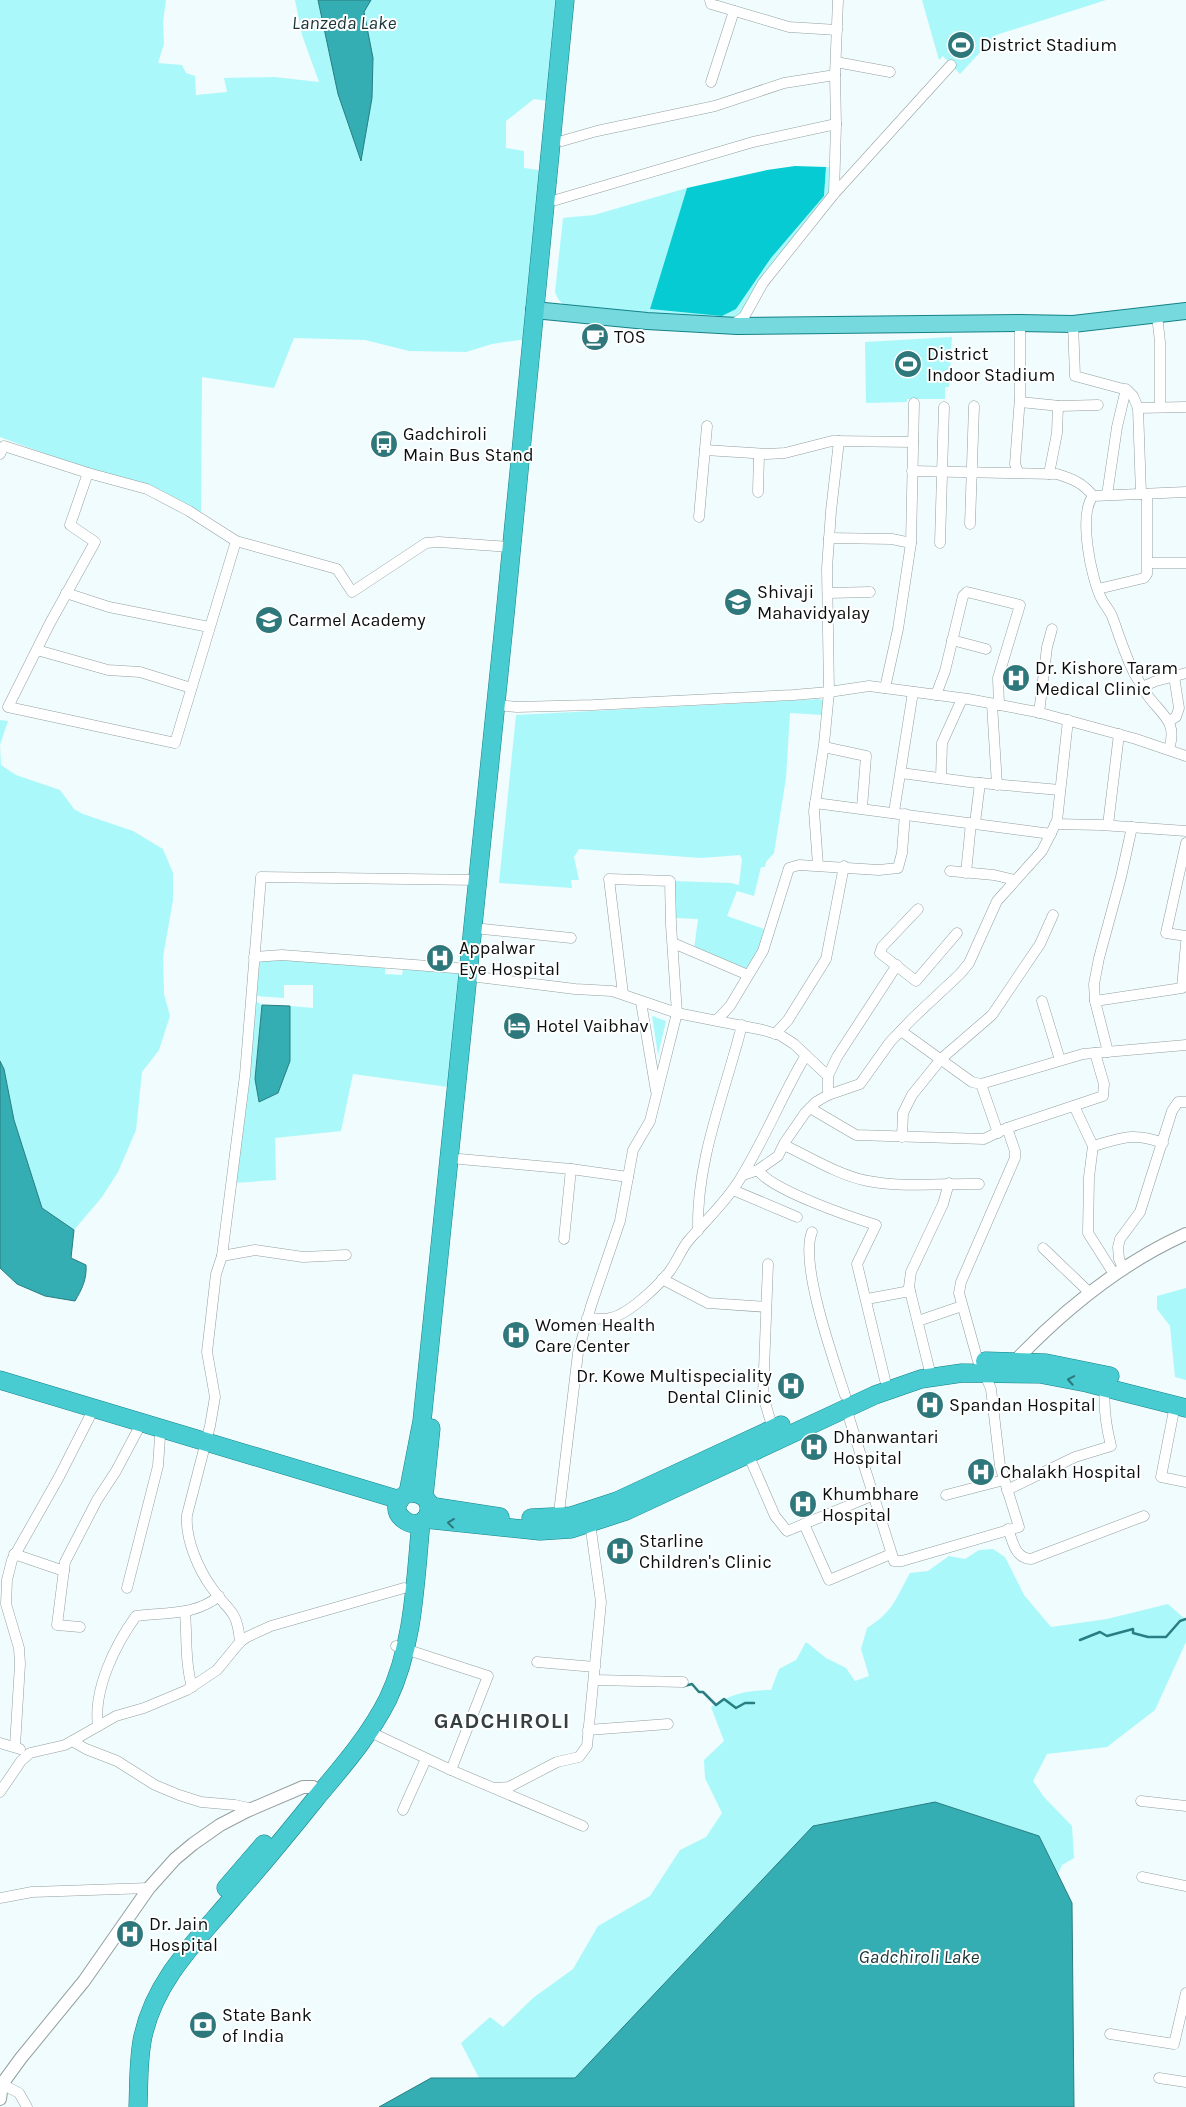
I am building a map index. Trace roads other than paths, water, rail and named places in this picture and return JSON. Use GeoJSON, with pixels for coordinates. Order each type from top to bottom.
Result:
{"type":"FeatureCollection","features":[{"type":"Feature","properties":{"kind":"highway"},"geometry":{"type":"LineString","coordinates":[[128,2107],[128,2082],[132,2044],[140,2007],[152,1981],[171,1953],[317,1789],[360,1746],[387,1701],[401,1669],[404,1588],[460,1159],[478,880],[500,706],[540,311],[565,0]]}},
{"type":"Feature","properties":{"kind":"highway"},"geometry":{"type":"LineString","coordinates":[[138,2107],[139,2067],[143,2035],[165,1981],[178,1961],[256,1872],[317,1789],[372,1708],[401,1647],[410,1634],[414,1509],[422,1421],[473,973],[483,928],[512,547],[540,311],[556,200],[576,0]]}},
{"type":"Feature","properties":{"kind":"highway"},"geometry":{"type":"LineString","coordinates":[[557,1523],[617,1501],[773,1428],[846,1402],[921,1380],[962,1373],[1016,1360],[1070,1366],[1182,1403]]}},
{"type":"Feature","properties":{"kind":"highway"},"geometry":{"type":"LineString","coordinates":[[0,1380],[140,1426],[414,1509],[542,1519],[572,1529],[626,1511],[748,1454],[885,1380],[929,1368],[981,1367],[1040,1374],[1182,1403]]}},
{"type":"Feature","properties":{"kind":"highway"},"geometry":{"type":"LineString","coordinates":[[0,1390],[90,1416],[140,1426],[160,1437],[205,1446]]}},
{"type":"Feature","properties":{"kind":"main road"},"geometry":{"type":"LineString","coordinates":[[540,311],[647,321],[731,326],[1073,324],[1186,311]]}},
{"type":"Feature","properties":{"kind":"street"},"geometry":{"type":"LineString","coordinates":[[710,0],[711,4],[789,27],[837,30]]}},
{"type":"Feature","properties":{"kind":"street"},"geometry":{"type":"LineString","coordinates":[[834,194],[838,0]]}},
{"type":"Feature","properties":{"kind":"street"},"geometry":{"type":"LineString","coordinates":[[711,82],[734,11]]}},
{"type":"Feature","properties":{"kind":"street"},"geometry":{"type":"LineString","coordinates":[[836,62],[890,72]]}},
{"type":"Feature","properties":{"kind":"street"},"geometry":{"type":"LineString","coordinates":[[731,326],[744,317],[763,283],[834,194],[951,65]]}},
{"type":"Feature","properties":{"kind":"street"},"geometry":{"type":"LineString","coordinates":[[562,141],[597,131],[715,106],[784,83],[835,75]]}},
{"type":"Feature","properties":{"kind":"street"},"geometry":{"type":"LineString","coordinates":[[556,200],[753,142],[836,124]]}},
{"type":"Feature","properties":{"kind":"street"},"geometry":{"type":"LineString","coordinates":[[1157,315],[1160,342],[1160,407]]}},
{"type":"Feature","properties":{"kind":"street"},"geometry":{"type":"LineString","coordinates":[[1018,472],[1014,464],[1020,402],[1020,323]]}},
{"type":"Feature","properties":{"kind":"street"},"geometry":{"type":"LineString","coordinates":[[1073,324],[1074,376],[1126,389],[1133,396],[1138,408],[1148,563],[1147,574],[1144,578],[1098,589]]}},
{"type":"Feature","properties":{"kind":"street"},"geometry":{"type":"LineString","coordinates":[[1107,495],[1117,427],[1126,389]]}},
{"type":"Feature","properties":{"kind":"street"},"geometry":{"type":"LineString","coordinates":[[1020,402],[1058,406],[1098,405]]}},
{"type":"Feature","properties":{"kind":"street"},"geometry":{"type":"LineString","coordinates":[[885,688],[898,629],[911,543],[914,404]]}},
{"type":"Feature","properties":{"kind":"street"},"geometry":{"type":"LineString","coordinates":[[940,543],[944,471],[944,406]]}},
{"type":"Feature","properties":{"kind":"street"},"geometry":{"type":"LineString","coordinates":[[970,524],[974,406]]}},
{"type":"Feature","properties":{"kind":"street"},"geometry":{"type":"LineString","coordinates":[[1049,474],[1057,433],[1058,406]]}},
{"type":"Feature","properties":{"kind":"street"},"geometry":{"type":"LineString","coordinates":[[1138,408],[1186,407]]}},
{"type":"Feature","properties":{"kind":"street"},"geometry":{"type":"LineString","coordinates":[[700,516],[707,426]]}},
{"type":"Feature","properties":{"kind":"street"},"geometry":{"type":"LineString","coordinates":[[706,450],[759,454],[785,453],[839,441],[913,442]]}},
{"type":"Feature","properties":{"kind":"street"},"geometry":{"type":"LineString","coordinates":[[818,865],[815,803],[824,747],[829,692],[829,538],[839,441]]}},
{"type":"Feature","properties":{"kind":"street"},"geometry":{"type":"LineString","coordinates":[[1,448],[147,488],[189,511],[236,541],[337,569],[352,592],[426,544],[439,542],[512,547]]}},
{"type":"Feature","properties":{"kind":"street"},"geometry":{"type":"LineString","coordinates":[[758,492],[759,454]]}},
{"type":"Feature","properties":{"kind":"street"},"geometry":{"type":"LineString","coordinates":[[912,471],[1049,474],[1073,479],[1086,487],[1093,496]]}},
{"type":"Feature","properties":{"kind":"street"},"geometry":{"type":"LineString","coordinates":[[88,473],[70,525],[95,542],[66,594],[8,708],[175,744],[236,541]]}},
{"type":"Feature","properties":{"kind":"street"},"geometry":{"type":"LineString","coordinates":[[1169,749],[1173,739],[1169,721],[1142,687],[1133,670],[1110,610],[1102,600],[1098,589],[1087,549],[1086,514],[1088,502],[1093,496],[1186,492]]}},
{"type":"Feature","properties":{"kind":"street"},"geometry":{"type":"LineString","coordinates":[[829,538],[892,539],[911,543]]}},
{"type":"Feature","properties":{"kind":"street"},"geometry":{"type":"LineString","coordinates":[[1148,563],[1186,563]]}},
{"type":"Feature","properties":{"kind":"street"},"geometry":{"type":"LineString","coordinates":[[828,593],[870,592]]}},
{"type":"Feature","properties":{"kind":"street"},"geometry":{"type":"LineString","coordinates":[[936,695],[945,671],[963,596],[966,592],[1020,605],[998,678],[996,704],[997,785]]}},
{"type":"Feature","properties":{"kind":"street"},"geometry":{"type":"LineString","coordinates":[[66,594],[109,607],[210,627]]}},
{"type":"Feature","properties":{"kind":"street"},"geometry":{"type":"LineString","coordinates":[[1039,713],[1047,647],[1052,629]]}},
{"type":"Feature","properties":{"kind":"street"},"geometry":{"type":"LineString","coordinates":[[952,640],[986,649]]}},
{"type":"Feature","properties":{"kind":"street"},"geometry":{"type":"LineString","coordinates":[[37,650],[108,670],[140,672],[191,688]]}},
{"type":"Feature","properties":{"kind":"street"},"geometry":{"type":"LineString","coordinates":[[1142,687],[1186,673]]}},
{"type":"Feature","properties":{"kind":"street"},"geometry":{"type":"LineString","coordinates":[[1169,721],[1176,717],[1178,708],[1174,676]]}},
{"type":"Feature","properties":{"kind":"street"},"geometry":{"type":"LineString","coordinates":[[500,706],[594,705],[829,692],[869,686],[962,698],[1039,713],[1119,734],[1186,756]]}},
{"type":"Feature","properties":{"kind":"street"},"geometry":{"type":"LineString","coordinates":[[894,812],[913,692]]}},
{"type":"Feature","properties":{"kind":"street"},"geometry":{"type":"LineString","coordinates":[[941,778],[942,743],[962,698]]}},
{"type":"Feature","properties":{"kind":"street"},"geometry":{"type":"LineString","coordinates":[[743,1175],[758,1170],[778,1156],[810,1108],[828,1095],[860,1084],[890,1042],[969,963],[997,901],[1042,851],[1051,834],[1055,824],[1068,720]]}},
{"type":"Feature","properties":{"kind":"street"},"geometry":{"type":"LineString","coordinates":[[1108,825],[1119,734]]}},
{"type":"Feature","properties":{"kind":"street"},"geometry":{"type":"LineString","coordinates":[[824,747],[866,756],[862,808]]}},
{"type":"Feature","properties":{"kind":"street"},"geometry":{"type":"LineString","coordinates":[[901,773],[997,785],[1060,790]]}},
{"type":"Feature","properties":{"kind":"street"},"geometry":{"type":"LineString","coordinates":[[966,873],[980,783]]}},
{"type":"Feature","properties":{"kind":"street"},"geometry":{"type":"LineString","coordinates":[[815,803],[1051,834]]}},
{"type":"Feature","properties":{"kind":"street"},"geometry":{"type":"LineString","coordinates":[[717,1020],[730,1006],[763,951],[789,868],[799,865],[818,865],[879,870],[898,868],[902,853],[905,814]]}},
{"type":"Feature","properties":{"kind":"street"},"geometry":{"type":"LineString","coordinates":[[1055,824],[1108,825],[1186,831]]}},
{"type":"Feature","properties":{"kind":"street"},"geometry":{"type":"LineString","coordinates":[[1108,1052],[1095,1001],[1094,984],[1098,958],[1121,877],[1132,827]]}},
{"type":"Feature","properties":{"kind":"street"},"geometry":{"type":"LineString","coordinates":[[1186,843],[1166,933],[1186,936]]}},
{"type":"Feature","properties":{"kind":"street"},"geometry":{"type":"LineString","coordinates":[[775,1034],[788,1020],[826,959],[844,866]]}},
{"type":"Feature","properties":{"kind":"street"},"geometry":{"type":"LineString","coordinates":[[950,871],[994,875],[1014,880]]}},
{"type":"Feature","properties":{"kind":"street"},"geometry":{"type":"LineString","coordinates":[[240,1642],[238,1624],[232,1610],[218,1596],[205,1577],[186,1528],[187,1515],[205,1446],[215,1397],[207,1352],[216,1274],[222,1256],[245,1075],[261,877],[478,880]]}},
{"type":"Feature","properties":{"kind":"street"},"geometry":{"type":"LineString","coordinates":[[557,1523],[578,1353],[620,1221],[633,1150],[650,1121],[678,1013],[670,881],[609,879],[623,994]]}},
{"type":"Feature","properties":{"kind":"street"},"geometry":{"type":"LineString","coordinates":[[918,909],[882,947],[880,953],[898,965],[916,981],[957,933]]}},
{"type":"Feature","properties":{"kind":"street"},"geometry":{"type":"LineString","coordinates":[[902,1137],[902,1113],[912,1095],[942,1059],[992,1015],[1040,944],[1053,915]]}},
{"type":"Feature","properties":{"kind":"street"},"geometry":{"type":"LineString","coordinates":[[483,928],[571,938]]}},
{"type":"Feature","properties":{"kind":"street"},"geometry":{"type":"LineString","coordinates":[[673,943],[748,975]]}},
{"type":"Feature","properties":{"kind":"street"},"geometry":{"type":"LineString","coordinates":[[1095,1001],[1182,988],[1186,943]]}},
{"type":"Feature","properties":{"kind":"street"},"geometry":{"type":"LineString","coordinates":[[254,957],[282,954],[473,973],[575,989],[612,991],[678,1013],[742,1025],[775,1034],[806,1055],[828,1076]]}},
{"type":"Feature","properties":{"kind":"street"},"geometry":{"type":"LineString","coordinates":[[828,1095],[828,1076],[837,1057],[898,965]]}},
{"type":"Feature","properties":{"kind":"street"},"geometry":{"type":"LineString","coordinates":[[1042,1001],[1060,1060]]}},
{"type":"Feature","properties":{"kind":"street"},"geometry":{"type":"LineString","coordinates":[[641,1002],[657,1094]]}},
{"type":"Feature","properties":{"kind":"street"},"geometry":{"type":"LineString","coordinates":[[698,1231],[697,1207],[700,1178],[742,1025]]}},
{"type":"Feature","properties":{"kind":"street"},"geometry":{"type":"LineString","coordinates":[[901,1031],[972,1082],[981,1084],[1083,1054],[1186,1045]]}},
{"type":"Feature","properties":{"kind":"street"},"geometry":{"type":"LineString","coordinates":[[810,1108],[856,1135],[984,1139],[1103,1096],[1105,1091],[1095,1053]]}},
{"type":"Feature","properties":{"kind":"street"},"geometry":{"type":"LineString","coordinates":[[588,1318],[610,1319],[621,1314],[648,1294],[669,1272],[688,1241],[721,1206],[743,1175],[768,1131],[792,1079],[806,1055]]}},
{"type":"Feature","properties":{"kind":"street"},"geometry":{"type":"LineString","coordinates":[[812,1232],[809,1240],[809,1252],[816,1297],[894,1561],[902,1561],[1019,1527],[1000,1466],[991,1389],[981,1367],[958,1293],[961,1282],[1015,1158],[1015,1151],[1003,1131],[981,1084]]}},
{"type":"Feature","properties":{"kind":"street"},"geometry":{"type":"LineString","coordinates":[[1119,1271],[1118,1247],[1120,1239],[1140,1212],[1172,1111],[1178,1102],[1186,1102]]}},
{"type":"Feature","properties":{"kind":"street"},"geometry":{"type":"LineString","coordinates":[[1074,1106],[1093,1146],[1089,1177],[1088,1234],[1119,1271]]}},
{"type":"Feature","properties":{"kind":"street"},"geometry":{"type":"LineString","coordinates":[[1093,1146],[1133,1136],[1145,1137],[1163,1143]]}},
{"type":"Feature","properties":{"kind":"street"},"geometry":{"type":"LineString","coordinates":[[784,1145],[854,1177],[869,1181],[932,1185],[979,1184]]}},
{"type":"Feature","properties":{"kind":"street"},"geometry":{"type":"LineString","coordinates":[[460,1159],[572,1169],[628,1177]]}},
{"type":"Feature","properties":{"kind":"street"},"geometry":{"type":"LineString","coordinates":[[564,1239],[572,1169]]}},
{"type":"Feature","properties":{"kind":"street"},"geometry":{"type":"LineString","coordinates":[[758,1170],[762,1177],[795,1193],[838,1212],[876,1225],[857,1264],[867,1299],[885,1380]]}},
{"type":"Feature","properties":{"kind":"street"},"geometry":{"type":"LineString","coordinates":[[929,1368],[910,1291],[911,1272],[943,1204],[949,1184]]}},
{"type":"Feature","properties":{"kind":"street"},"geometry":{"type":"LineString","coordinates":[[732,1190],[797,1217]]}},
{"type":"Feature","properties":{"kind":"street"},"geometry":{"type":"LineString","coordinates":[[1016,1360],[1040,1336],[1119,1271],[1186,1234]]}},
{"type":"Feature","properties":{"kind":"street"},"geometry":{"type":"LineString","coordinates":[[1043,1248],[1090,1293]]}},
{"type":"Feature","properties":{"kind":"street"},"geometry":{"type":"LineString","coordinates":[[222,1256],[255,1250],[303,1257],[346,1255]]}},
{"type":"Feature","properties":{"kind":"street"},"geometry":{"type":"LineString","coordinates":[[768,1264],[762,1396],[773,1428]]}},
{"type":"Feature","properties":{"kind":"street"},"geometry":{"type":"LineString","coordinates":[[662,1279],[708,1303],[766,1307]]}},
{"type":"Feature","properties":{"kind":"street"},"geometry":{"type":"LineString","coordinates":[[867,1299],[910,1291]]}},
{"type":"Feature","properties":{"kind":"street"},"geometry":{"type":"LineString","coordinates":[[918,1321],[962,1306]]}},
{"type":"Feature","properties":{"kind":"street"},"geometry":{"type":"LineString","coordinates":[[946,1495],[1005,1485],[1075,1457],[1112,1446],[1104,1413],[1104,1388]]}},
{"type":"Feature","properties":{"kind":"street"},"geometry":{"type":"LineString","coordinates":[[1182,1403],[1161,1477],[1186,1482]]}},
{"type":"Feature","properties":{"kind":"street"},"geometry":{"type":"LineString","coordinates":[[15,1746],[20,1664],[19,1648],[6,1604],[4,1579],[14,1554],[59,1477],[90,1416]]}},
{"type":"Feature","properties":{"kind":"street"},"geometry":{"type":"LineString","coordinates":[[80,1627],[57,1625],[65,1562],[96,1500],[116,1471],[140,1426]]}},
{"type":"Feature","properties":{"kind":"street"},"geometry":{"type":"LineString","coordinates":[[128,1588],[158,1466],[160,1437]]}},
{"type":"Feature","properties":{"kind":"street"},"geometry":{"type":"LineString","coordinates":[[748,1454],[775,1516],[787,1531],[874,1495]]}},
{"type":"Feature","properties":{"kind":"street"},"geometry":{"type":"LineString","coordinates":[[1008,1530],[1018,1555],[1024,1559],[1031,1559],[1144,1516]]}},
{"type":"Feature","properties":{"kind":"street"},"geometry":{"type":"LineString","coordinates":[[493,1788],[509,1787],[557,1762],[579,1757],[586,1746],[601,1602],[590,1523]]}},
{"type":"Feature","properties":{"kind":"street"},"geometry":{"type":"LineString","coordinates":[[804,1524],[829,1580],[891,1554]]}},
{"type":"Feature","properties":{"kind":"street"},"geometry":{"type":"LineString","coordinates":[[14,1554],[64,1571]]}},
{"type":"Feature","properties":{"kind":"street"},"geometry":{"type":"LineString","coordinates":[[0,1792],[21,1761],[30,1753],[65,1745],[116,1716],[144,1708],[192,1687],[217,1670],[240,1642],[271,1626],[404,1588]]}},
{"type":"Feature","properties":{"kind":"street"},"geometry":{"type":"LineString","coordinates":[[98,1726],[96,1711],[102,1683],[114,1654],[136,1616],[185,1612],[211,1602],[218,1596]]}},
{"type":"Feature","properties":{"kind":"street"},"geometry":{"type":"LineString","coordinates":[[185,1612],[188,1645],[186,1660],[192,1687]]}},
{"type":"Feature","properties":{"kind":"street"},"geometry":{"type":"LineString","coordinates":[[401,1647],[488,1676],[451,1770]]}},
{"type":"Feature","properties":{"kind":"street"},"geometry":{"type":"LineString","coordinates":[[537,1662],[595,1667]]}},
{"type":"Feature","properties":{"kind":"street"},"geometry":{"type":"LineString","coordinates":[[594,1680],[683,1682]]}},
{"type":"Feature","properties":{"kind":"street"},"geometry":{"type":"LineString","coordinates":[[588,1730],[668,1724]]}},
{"type":"Feature","properties":{"kind":"street"},"geometry":{"type":"LineString","coordinates":[[368,1731],[451,1770],[583,1826]]}},
{"type":"Feature","properties":{"kind":"street"},"geometry":{"type":"LineString","coordinates":[[72,1740],[86,1749],[117,1761],[155,1785],[180,1795],[202,1802],[253,1808]]}},
{"type":"Feature","properties":{"kind":"street"},"geometry":{"type":"LineString","coordinates":[[0,1744],[15,1746],[30,1753]]}},
{"type":"Feature","properties":{"kind":"street"},"geometry":{"type":"LineString","coordinates":[[403,1810],[426,1758]]}},
{"type":"Feature","properties":{"kind":"street"},"geometry":{"type":"LineString","coordinates":[[0,2099],[1,2084],[20,2058],[84,1981],[149,1888],[175,1859],[220,1825],[253,1808],[303,1787],[317,1789]]}},
{"type":"Feature","properties":{"kind":"street"},"geometry":{"type":"LineString","coordinates":[[1141,1801],[1186,1806]]}},
{"type":"Feature","properties":{"kind":"street"},"geometry":{"type":"LineString","coordinates":[[1142,1877],[1186,1886]]}},
{"type":"Feature","properties":{"kind":"street"},"geometry":{"type":"LineString","coordinates":[[0,1898],[32,1892],[149,1888]]}},
{"type":"Feature","properties":{"kind":"street"},"geometry":{"type":"LineString","coordinates":[[1110,2034],[1174,2044],[1186,1993]]}},
{"type":"Feature","properties":{"kind":"street"},"geometry":{"type":"LineString","coordinates":[[1159,2078],[1186,2082]]}},
{"type":"Feature","properties":{"kind":"street"},"geometry":{"type":"LineString","coordinates":[[1,2084],[19,2093],[27,2107]]}},
{"type":"Feature","properties":{"kind":"water","name":"Lanzeda Lake"},"geometry":{"type":"Polygon","coordinates":[[[318,0],[371,0],[364,12],[373,58],[372,98],[361,161],[338,94],[318,0]]]}},
{"type":"Feature","properties":{"kind":"water"},"geometry":{"type":"Polygon","coordinates":[[[262,1005],[290,1006],[290,1061],[278,1093],[259,1102],[255,1079],[262,1005]]]}},
{"type":"Feature","properties":{"kind":"water"},"geometry":{"type":"Polygon","coordinates":[[[0,1061],[4,1069],[14,1120],[42,1208],[74,1230],[71,1258],[86,1265],[84,1284],[75,1301],[45,1296],[17,1284],[0,1268],[0,1061]]]}},
{"type":"Feature","properties":{"kind":"water","name":"Gadchiroli Lake"},"geometry":{"type":"Polygon","coordinates":[[[935,1802],[1039,1836],[1072,1903],[1074,2107],[379,2107],[431,2078],[575,2078],[813,1826],[935,1802]]]}},
{"type":"Feature","properties":{"kind":"waterway"},"geometry":{"type":"LineString","coordinates":[[1080,1640],[1100,1632],[1107,1636],[1133,1629],[1133,1633],[1148,1637],[1166,1637],[1180,1621],[1186,1619]]}},
{"type":"Feature","properties":{"kind":"waterway"},"geometry":{"type":"LineString","coordinates":[[684,1686],[692,1684],[716,1705],[724,1699],[736,1708],[745,1703],[754,1703]]}},
{"type":"Feature","properties":{"kind":"place","name":"District Stadium"},"geometry":{"type":"Point","coordinates":[961,45]}},
{"type":"Feature","properties":{"kind":"place","name":"TOS"},"geometry":{"type":"Point","coordinates":[595,337]}},
{"type":"Feature","properties":{"kind":"place","name":"District Indoor Stadium"},"geometry":{"type":"Point","coordinates":[908,364]}},
{"type":"Feature","properties":{"kind":"place","name":"Gadchiroli Main Bus Stand"},"geometry":{"type":"Point","coordinates":[384,444]}},
{"type":"Feature","properties":{"kind":"place","name":"Shivaji Mahavidyalay"},"geometry":{"type":"Point","coordinates":[738,602]}},
{"type":"Feature","properties":{"kind":"place","name":"Carmel Academy"},"geometry":{"type":"Point","coordinates":[269,620]}},
{"type":"Feature","properties":{"kind":"place","name":"Dr. Kishore Taram Medical Clinic"},"geometry":{"type":"Point","coordinates":[1016,678]}},
{"type":"Feature","properties":{"kind":"place","name":"Appalwar Eye Hospital"},"geometry":{"type":"Point","coordinates":[440,958]}},
{"type":"Feature","properties":{"kind":"place","name":"Hotel Vaibhav"},"geometry":{"type":"Point","coordinates":[517,1026]}},
{"type":"Feature","properties":{"kind":"place","name":"Women Health Care Center"},"geometry":{"type":"Point","coordinates":[516,1335]}},
{"type":"Feature","properties":{"kind":"place","name":"Dr. Kowe Multispeciality Dental Clinic"},"geometry":{"type":"Point","coordinates":[791,1386]}},
{"type":"Feature","properties":{"kind":"place","name":"Spandan Hospital"},"geometry":{"type":"Point","coordinates":[930,1405]}},
{"type":"Feature","properties":{"kind":"place","name":"Dhanwantari Hospital"},"geometry":{"type":"Point","coordinates":[814,1447]}},
{"type":"Feature","properties":{"kind":"place","name":"Chalakh Hospital"},"geometry":{"type":"Point","coordinates":[981,1472]}},
{"type":"Feature","properties":{"kind":"place","name":"Khumbhare Hospital"},"geometry":{"type":"Point","coordinates":[803,1504]}},
{"type":"Feature","properties":{"kind":"place","name":"Starline Children's Clinic"},"geometry":{"type":"Point","coordinates":[620,1551]}},
{"type":"Feature","properties":{"kind":"place","name":"Dr. Jain Hospital"},"geometry":{"type":"Point","coordinates":[130,1934]}},
{"type":"Feature","properties":{"kind":"place","name":"State Bank of India"},"geometry":{"type":"Point","coordinates":[203,2025]}},
{"type":"Feature","properties":{"kind":"district","name":"GADCHIROLI"},"geometry":{"type":"Point","coordinates":[502,1721]}}]}
